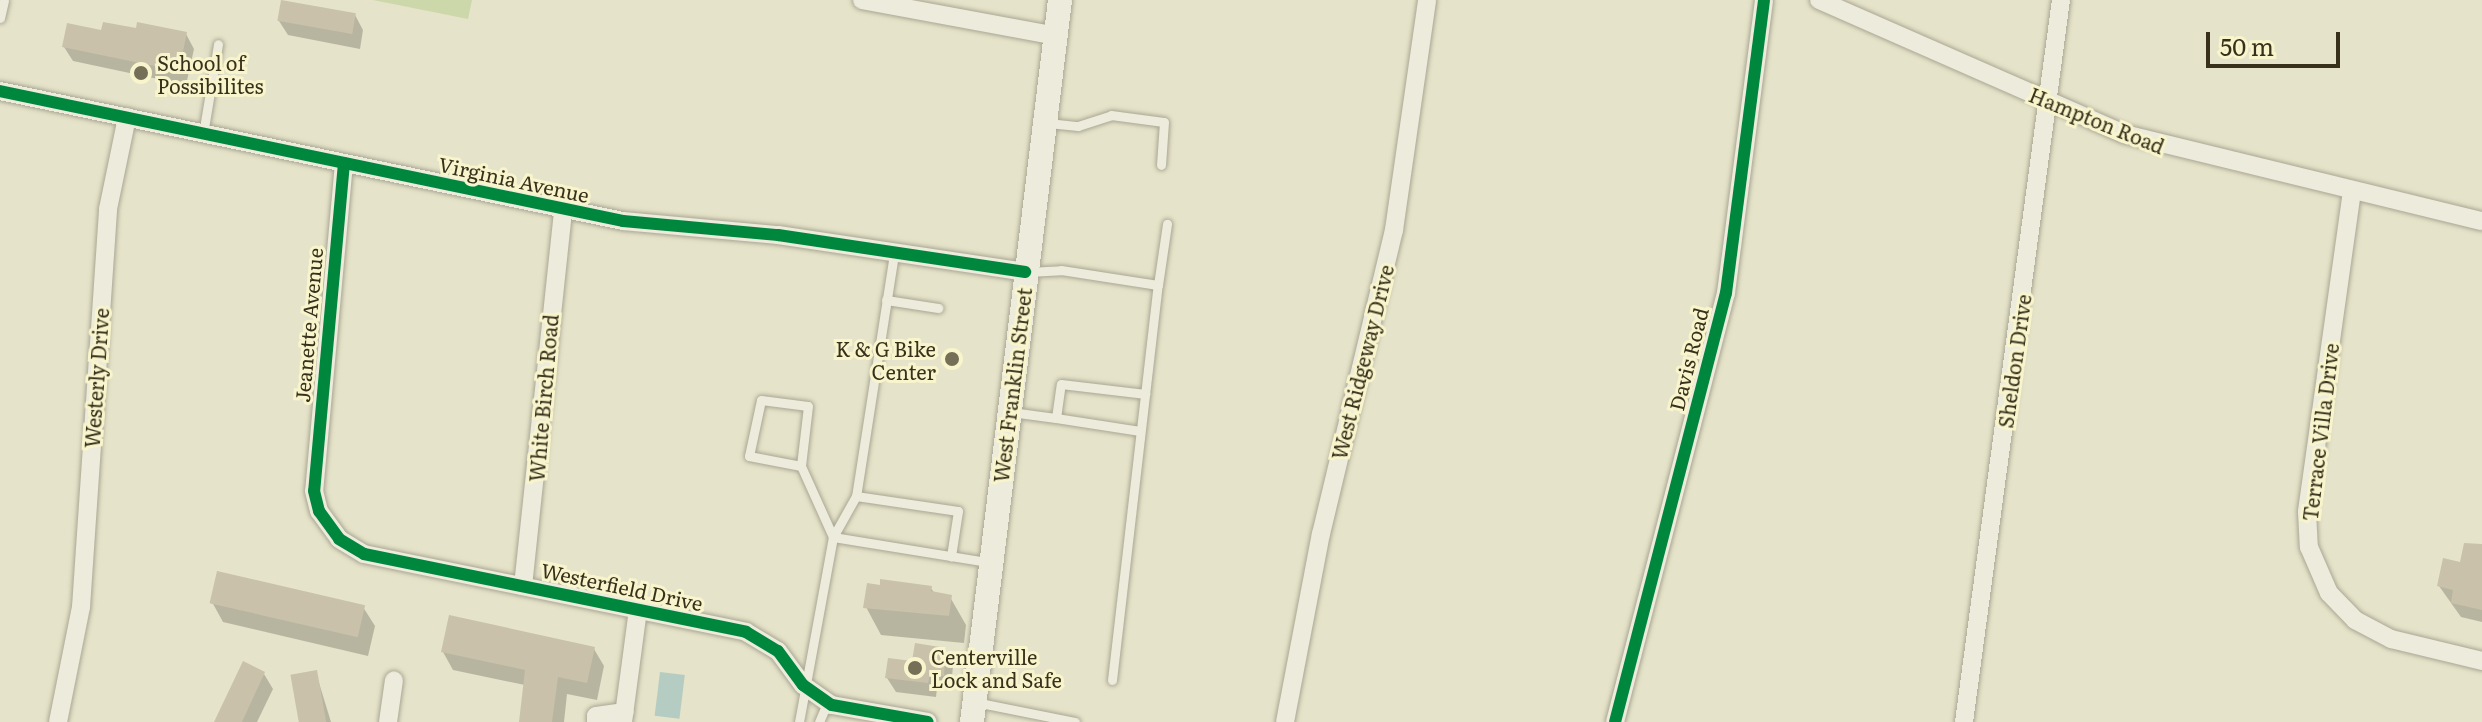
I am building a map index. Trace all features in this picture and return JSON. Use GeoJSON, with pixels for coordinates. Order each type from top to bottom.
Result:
{"type":"FeatureCollection","features":[{"type":"Feature","properties":{"kind":"main road","name":"West Franklin Street"},"geometry":{"type":"LineString","coordinates":[[973,712],[1060,0]]}},
{"type":"Feature","properties":{"kind":"street"},"geometry":{"type":"LineString","coordinates":[[862,0],[1057,36]]}},
{"type":"Feature","properties":{"kind":"street","name":"West Ridgeway Drive"},"geometry":{"type":"LineString","coordinates":[[1285,722],[1321,534],[1394,230],[1427,0]]}},
{"type":"Feature","properties":{"kind":"street","name":"Davis Road"},"geometry":{"type":"LineString","coordinates":[[1615,722],[1726,293],[1764,0]]}},
{"type":"Feature","properties":{"kind":"street","name":"Hampton Road"},"geometry":{"type":"LineString","coordinates":[[1819,0],[2048,101],[2172,150],[2482,221]]}},
{"type":"Feature","properties":{"kind":"street","name":"Sheldon Drive"},"geometry":{"type":"LineString","coordinates":[[1964,722],[2061,0]]}},
{"type":"Feature","properties":{"kind":"street","name":"Virginia Avenue"},"geometry":{"type":"LineString","coordinates":[[0,91],[563,210],[1025,272]]}},
{"type":"Feature","properties":{"kind":"street","name":"Westerly Drive"},"geometry":{"type":"LineString","coordinates":[[58,722],[76,641],[108,209],[127,117]]}},
{"type":"Feature","properties":{"kind":"street","name":"Jeanette Avenue"},"geometry":{"type":"LineString","coordinates":[[314,491],[344,163]]}},
{"type":"Feature","properties":{"kind":"street","name":"Terrace Villa Drive"},"geometry":{"type":"LineString","coordinates":[[2352,191],[2307,512],[2309,547],[2329,593],[2373,631],[2482,661]]}},
{"type":"Feature","properties":{"kind":"street","name":"White Birch Road"},"geometry":{"type":"LineString","coordinates":[[523,586],[563,210]]}},
{"type":"Feature","properties":{"kind":"street","name":"Westerfield Drive"},"geometry":{"type":"LineString","coordinates":[[314,491],[327,525],[351,548],[765,640],[803,685],[827,703],[866,717],[928,722]]}},
{"type":"Feature","properties":{"kind":"street"},"geometry":{"type":"LineString","coordinates":[[596,722],[596,716],[624,717],[638,610]]}},
{"type":"Feature","properties":{"kind":"street"},"geometry":{"type":"LineString","coordinates":[[388,722],[394,680]]}},
{"type":"Feature","properties":{"kind":"lane"},"geometry":{"type":"LineString","coordinates":[[0,18],[4,0]]}},
{"type":"Feature","properties":{"kind":"lane"},"geometry":{"type":"LineString","coordinates":[[203,134],[218,44]]}},
{"type":"Feature","properties":{"kind":"lane"},"geometry":{"type":"LineString","coordinates":[[1045,123],[1078,126],[1111,115],[1164,122],[1161,165]]}},
{"type":"Feature","properties":{"kind":"lane"},"geometry":{"type":"LineString","coordinates":[[1112,680],[1167,224]]}},
{"type":"Feature","properties":{"kind":"lane"},"geometry":{"type":"LineString","coordinates":[[799,722],[803,685],[833,537],[856,496],[894,254]]}},
{"type":"Feature","properties":{"kind":"lane"},"geometry":{"type":"LineString","coordinates":[[1025,272],[1061,270],[1158,285]]}},
{"type":"Feature","properties":{"kind":"lane"},"geometry":{"type":"LineString","coordinates":[[886,300],[938,308]]}},
{"type":"Feature","properties":{"kind":"lane"},"geometry":{"type":"LineString","coordinates":[[1056,418],[1061,384],[1145,394]]}},
{"type":"Feature","properties":{"kind":"lane"},"geometry":{"type":"LineString","coordinates":[[801,466],[749,456],[761,400],[808,406],[801,466],[833,537]]}},
{"type":"Feature","properties":{"kind":"lane"},"geometry":{"type":"LineString","coordinates":[[1010,411],[1140,431]]}},
{"type":"Feature","properties":{"kind":"lane"},"geometry":{"type":"LineString","coordinates":[[856,496],[958,511],[951,556]]}},
{"type":"Feature","properties":{"kind":"lane"},"geometry":{"type":"LineString","coordinates":[[833,537],[991,562]]}},
{"type":"Feature","properties":{"kind":"lane"},"geometry":{"type":"LineString","coordinates":[[819,722],[827,703]]}},
{"type":"Feature","properties":{"kind":"lane"},"geometry":{"type":"LineString","coordinates":[[973,712],[1075,722]]}},
{"type":"Feature","properties":{"kind":"green space"},"geometry":{"type":"Polygon","coordinates":[[[373,0],[472,0],[468,19],[373,0]]]}},
{"type":"Feature","properties":{"kind":"shaded area"},"geometry":{"type":"Polygon","coordinates":[[[660,672],[685,675],[679,719],[655,716],[660,672]]]}},
{"type":"Feature","properties":{"kind":"building"},"geometry":{"type":"Polygon","coordinates":[[[281,0],[356,13],[352,34],[277,21],[281,0]]]}},
{"type":"Feature","properties":{"kind":"building"},"geometry":{"type":"Polygon","coordinates":[[[103,22],[136,28],[137,22],[187,32],[179,71],[62,47],[67,23],[101,30],[103,22]]]}},
{"type":"Feature","properties":{"kind":"building"},"geometry":{"type":"Polygon","coordinates":[[[2464,543],[2482,544],[2482,610],[2451,603],[2453,590],[2437,586],[2443,558],[2460,562],[2464,543]]]}},
{"type":"Feature","properties":{"kind":"building"},"geometry":{"type":"Polygon","coordinates":[[[217,571],[365,605],[358,637],[210,603],[217,571]]]}},
{"type":"Feature","properties":{"kind":"building"},"geometry":{"type":"Polygon","coordinates":[[[880,579],[932,586],[931,591],[952,595],[949,616],[863,608],[867,583],[880,585],[880,579]]]}},
{"type":"Feature","properties":{"kind":"building"},"geometry":{"type":"Polygon","coordinates":[[[449,615],[595,647],[587,683],[558,677],[552,722],[519,722],[525,670],[441,652],[449,615]]]}},
{"type":"Feature","properties":{"kind":"building","name":"Centerville Lock and Safe"},"geometry":{"type":"Polygon","coordinates":[[[915,643],[946,648],[944,676],[930,674],[928,683],[885,678],[888,658],[912,661],[915,643]]]}},
{"type":"Feature","properties":{"kind":"building"},"geometry":{"type":"Polygon","coordinates":[[[243,661],[265,672],[242,722],[214,722],[243,661]]]}},
{"type":"Feature","properties":{"kind":"building"},"geometry":{"type":"Polygon","coordinates":[[[317,670],[326,722],[299,722],[290,675],[317,670]]]}},
{"type":"Feature","properties":{"kind":"cycle path"},"geometry":{"type":"LineString","coordinates":[[1615,722],[1726,293],[1764,0]]}},
{"type":"Feature","properties":{"kind":"cycle path"},"geometry":{"type":"LineString","coordinates":[[0,91],[623,221],[778,235],[1025,272]]}},
{"type":"Feature","properties":{"kind":"cycle path"},"geometry":{"type":"LineString","coordinates":[[344,163],[314,491],[319,511],[339,539],[364,554],[746,632],[778,651],[803,685],[832,705],[928,722]]}},
{"type":"Feature","properties":{"kind":"place","name":"School of Possibilites"},"geometry":{"type":"Point","coordinates":[141,73]}},
{"type":"Feature","properties":{"kind":"place","name":"K & G Bike Center"},"geometry":{"type":"Point","coordinates":[952,359]}},
{"type":"Feature","properties":{"kind":"place","name":"Centerville Lock and Safe"},"geometry":{"type":"Point","coordinates":[915,668]}}]}
